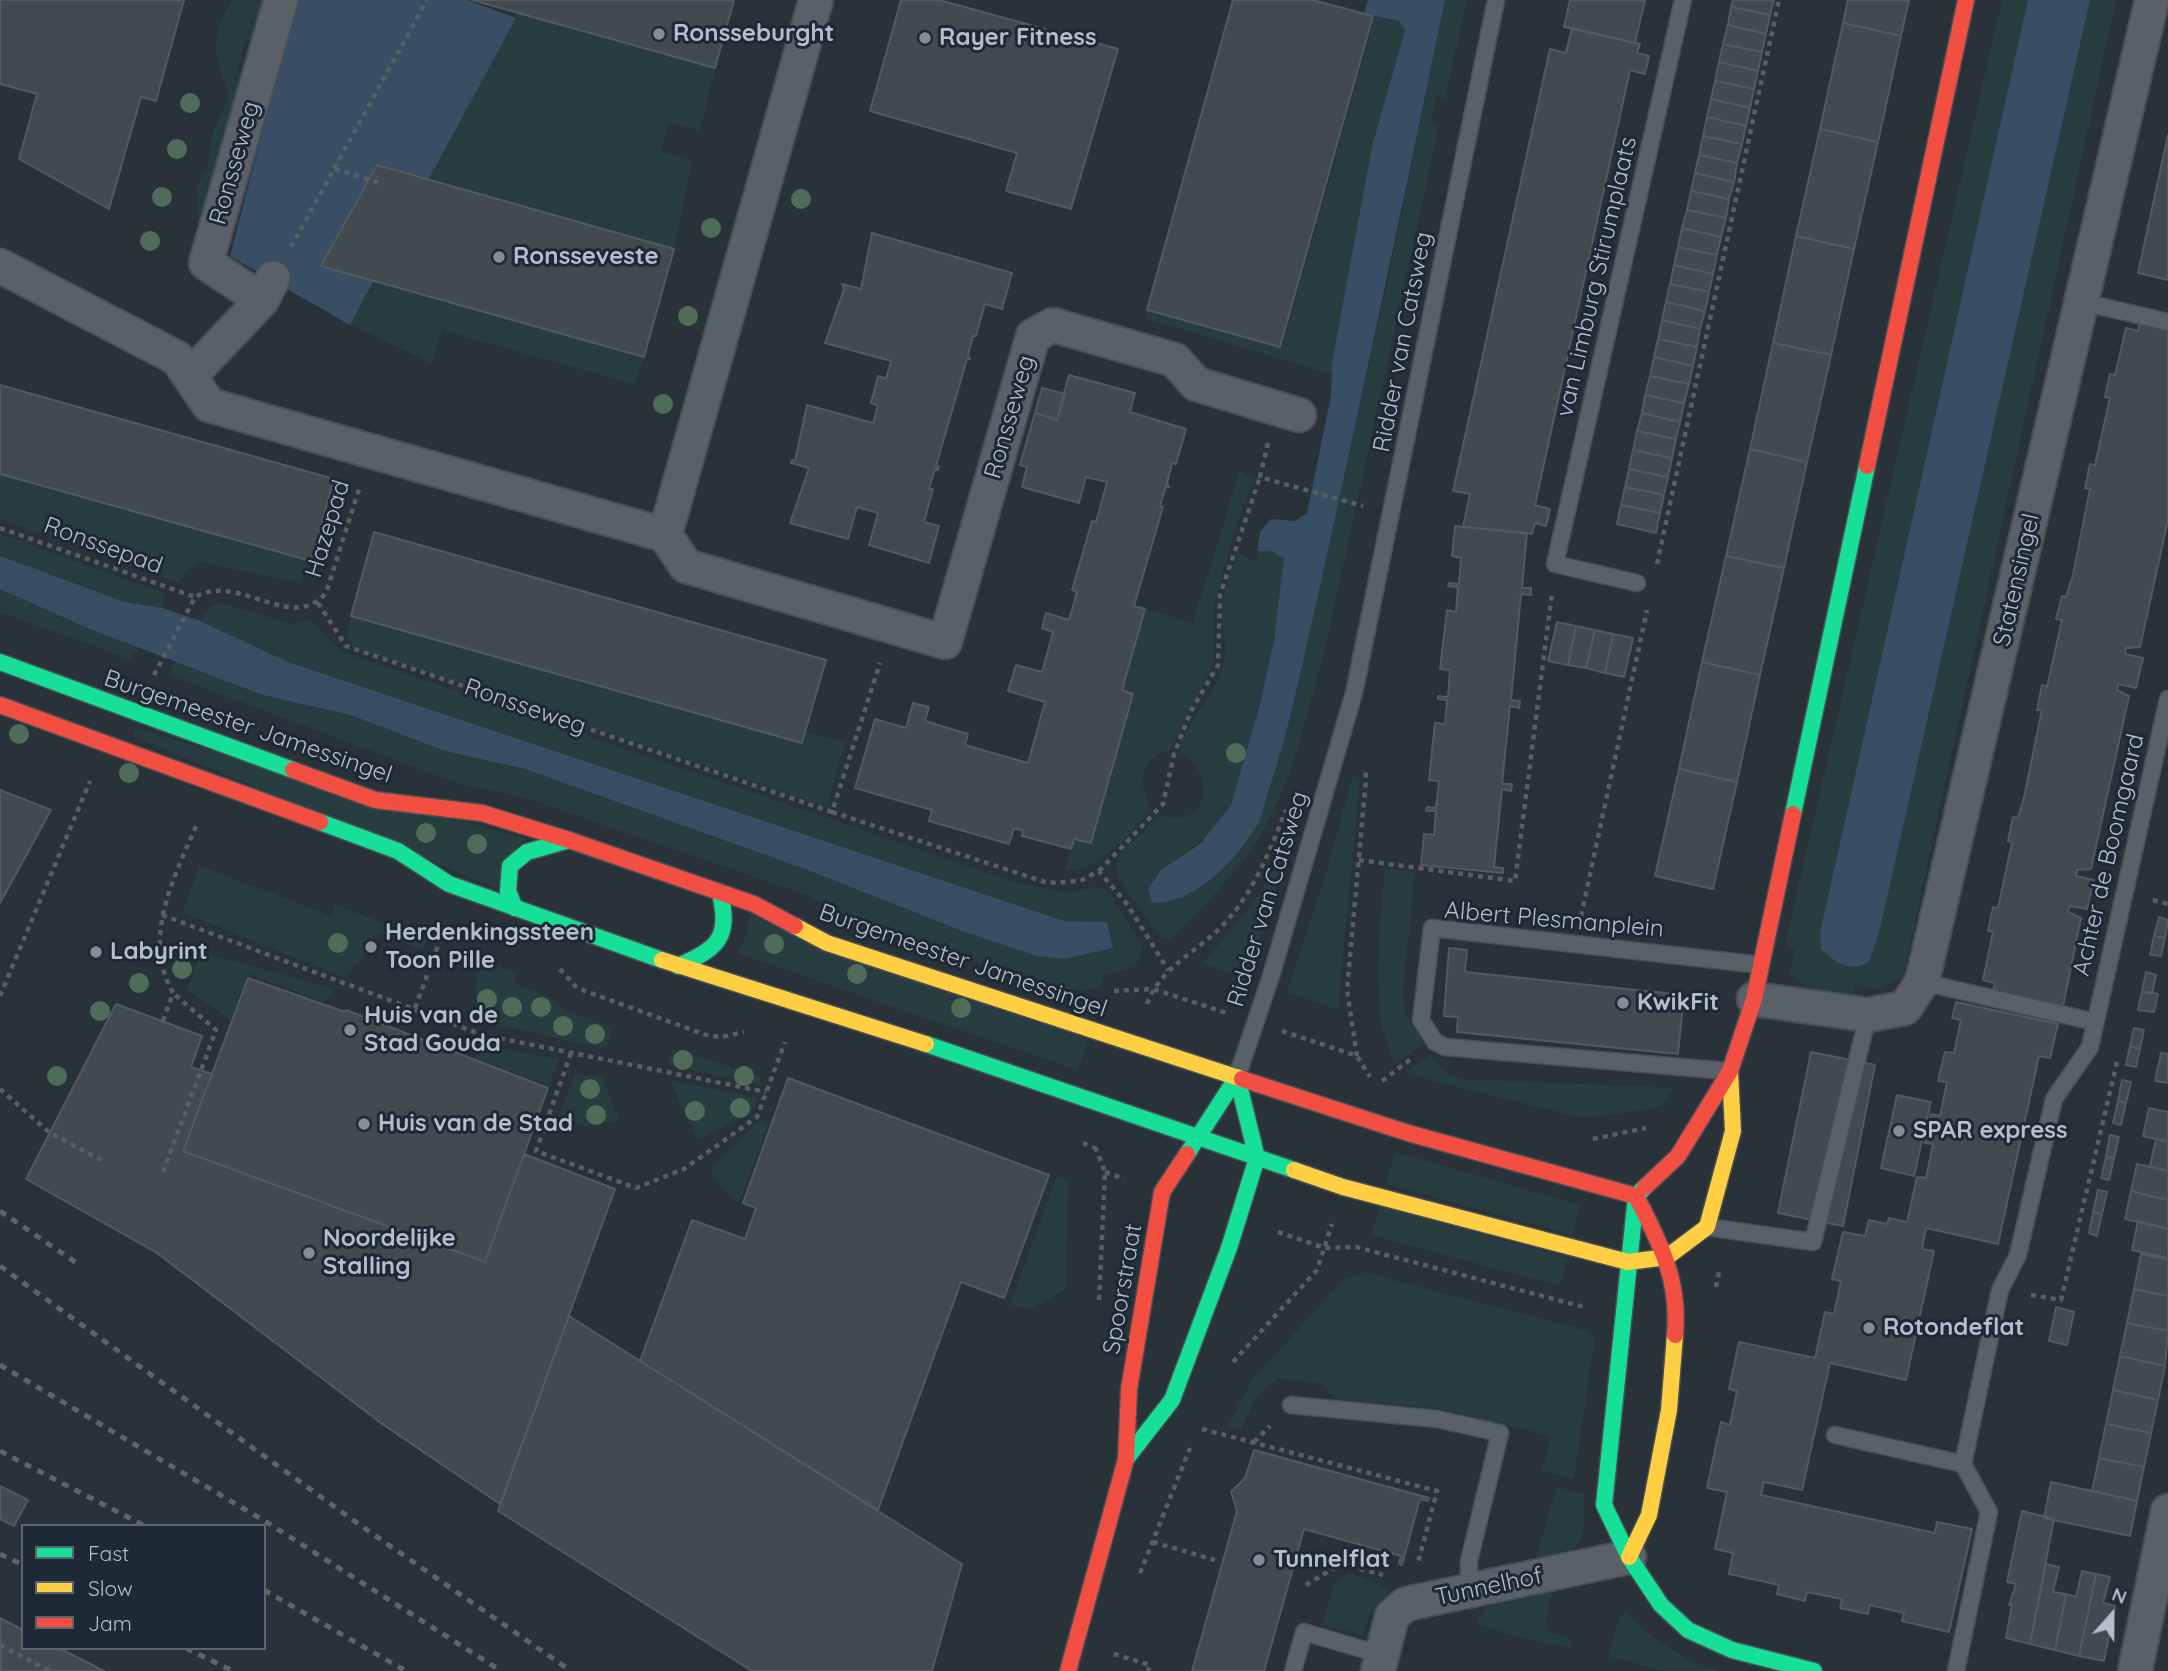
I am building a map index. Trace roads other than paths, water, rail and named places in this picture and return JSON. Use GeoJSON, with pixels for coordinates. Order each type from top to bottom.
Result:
{"type":"FeatureCollection","features":[{"type":"Feature","properties":{"kind":"main road"},"geometry":{"type":"LineString","coordinates":[[1814,1671],[1732,1650],[1688,1630],[1661,1605],[1629,1557],[1604,1504],[1636,1196],[1678,1156],[1730,1071],[1754,999],[1966,0]]}},
{"type":"Feature","properties":{"kind":"main road","name":"Burgemeester Jamessingel"},"geometry":{"type":"LineString","coordinates":[[0,662],[375,800],[482,813],[569,840],[754,904],[827,943],[1237,1077]]}},
{"type":"Feature","properties":{"kind":"main road"},"geometry":{"type":"LineString","coordinates":[[0,705],[397,850],[449,884],[678,966],[969,1057],[1343,1187],[1628,1262],[1667,1257],[1707,1227],[1733,1131],[1730,1071]]}},
{"type":"Feature","properties":{"kind":"main road"},"geometry":{"type":"LineString","coordinates":[[515,908],[508,892],[506,876],[516,856],[529,849],[569,840]]}},
{"type":"Feature","properties":{"kind":"main road"},"geometry":{"type":"LineString","coordinates":[[678,966],[706,954],[721,940],[725,923],[720,894]]}},
{"type":"Feature","properties":{"kind":"main road"},"geometry":{"type":"LineString","coordinates":[[1196,1137],[1237,1077]]}},
{"type":"Feature","properties":{"kind":"main road"},"geometry":{"type":"LineString","coordinates":[[1237,1077],[1257,1158]]}},
{"type":"Feature","properties":{"kind":"main road"},"geometry":{"type":"LineString","coordinates":[[1237,1077],[1408,1133],[1636,1196],[1667,1257],[1677,1315],[1669,1410],[1650,1515],[1629,1557]]}},
{"type":"Feature","properties":{"kind":"main road","name":"Spoorstraat"},"geometry":{"type":"LineString","coordinates":[[1068,1671],[1126,1459],[1129,1389],[1162,1192],[1196,1137]]}},
{"type":"Feature","properties":{"kind":"main road","name":"Spoorstraat"},"geometry":{"type":"LineString","coordinates":[[1126,1459],[1172,1400],[1228,1248],[1257,1158]]}},
{"type":"Feature","properties":{"kind":"street","name":"Ronsseweg"},"geometry":{"type":"LineString","coordinates":[[190,376],[267,289],[206,263],[281,0]]}},
{"type":"Feature","properties":{"kind":"street"},"geometry":{"type":"LineString","coordinates":[[0,265],[177,358],[209,405],[665,535],[816,0]]}},
{"type":"Feature","properties":{"kind":"street"},"geometry":{"type":"LineString","coordinates":[[2153,0],[2168,3]]}},
{"type":"Feature","properties":{"kind":"street","name":"Statensingel"},"geometry":{"type":"LineString","coordinates":[[1754,999],[1868,1015],[1905,1008],[1922,982],[2153,0]]}},
{"type":"Feature","properties":{"kind":"street","name":"Ronsseweg"},"geometry":{"type":"LineString","coordinates":[[665,535],[686,566],[945,642],[1033,336],[1053,325],[1111,341],[1175,360],[1196,384],[1288,411]]}},
{"type":"Feature","properties":{"kind":"street"},"geometry":{"type":"LineString","coordinates":[[2135,1671],[2168,1511]]}},
{"type":"Feature","properties":{"kind":"street","name":"Tunnelhof"},"geometry":{"type":"LineString","coordinates":[[1380,1663],[1392,1616],[1406,1604],[1629,1557]]}},
{"type":"Feature","properties":{"kind":"lane","name":"Ridder van Catsweg"},"geometry":{"type":"LineString","coordinates":[[1237,1077],[1271,976],[1354,693],[1496,0]]}},
{"type":"Feature","properties":{"kind":"lane","name":"van Limburg Stirumplaats"},"geometry":{"type":"LineString","coordinates":[[1637,583],[1555,564],[1683,0]]}},
{"type":"Feature","properties":{"kind":"lane"},"geometry":{"type":"LineString","coordinates":[[2082,302],[2168,322]]}},
{"type":"Feature","properties":{"kind":"lane","name":"Achter de Boomgaard"},"geometry":{"type":"LineString","coordinates":[[1963,1464],[2000,1290],[2018,1255],[2054,1099],[2090,1047],[2168,699]]}},
{"type":"Feature","properties":{"kind":"lane","name":"Albert Plesmanplein"},"geometry":{"type":"LineString","coordinates":[[1730,1071],[1445,1047],[1435,1042],[1422,1020],[1432,928],[1762,965]]}},
{"type":"Feature","properties":{"kind":"lane"},"geometry":{"type":"LineString","coordinates":[[1922,982],[2095,1022]]}},
{"type":"Feature","properties":{"kind":"lane"},"geometry":{"type":"LineString","coordinates":[[1707,1227],[1813,1242],[1868,1015]]}},
{"type":"Feature","properties":{"kind":"lane"},"geometry":{"type":"LineString","coordinates":[[1291,1405],[1437,1419],[1500,1433],[1469,1561],[1469,1591]]}},
{"type":"Feature","properties":{"kind":"lane"},"geometry":{"type":"LineString","coordinates":[[1835,1436],[1963,1464],[1989,1513],[1956,1671]]}},
{"type":"Feature","properties":{"kind":"lane","name":"Tunnelhof"},"geometry":{"type":"LineString","coordinates":[[1293,1671],[1304,1632],[1380,1663]]}},
{"type":"Feature","properties":{"kind":"water"},"geometry":{"type":"Polygon","coordinates":[[[297,0],[467,0],[516,18],[350,325],[230,256],[297,0]]]}},
{"type":"Feature","properties":{"kind":"water"},"geometry":{"type":"Polygon","coordinates":[[[1368,0],[1445,0],[1295,695],[1283,743],[1255,829],[1236,855],[1211,879],[1183,897],[1152,903],[1148,889],[1161,870],[1200,844],[1231,805],[1259,708],[1274,640],[1284,558],[1270,551],[1257,551],[1260,532],[1271,519],[1295,521],[1307,513],[1331,396],[1332,363],[1372,146],[1405,30],[1399,21],[1364,14],[1368,0]]]}},
{"type":"Feature","properties":{"kind":"water"},"geometry":{"type":"Polygon","coordinates":[[[2028,0],[2090,0],[1879,933],[1869,962],[1855,967],[1843,965],[1821,949],[1820,933],[2028,0]]]}},
{"type":"Feature","properties":{"kind":"water"},"geometry":{"type":"Polygon","coordinates":[[[0,556],[125,602],[162,608],[198,620],[288,662],[1064,921],[1107,922],[1113,948],[1064,959],[1037,956],[962,931],[805,869],[525,769],[445,751],[350,715],[263,695],[90,629],[0,589],[0,556]]]}},
{"type":"Feature","properties":{"kind":"railway"},"geometry":{"type":"LineString","coordinates":[[0,1211],[81,1266]]}},
{"type":"Feature","properties":{"kind":"railway"},"geometry":{"type":"LineString","coordinates":[[0,1266],[367,1530],[571,1671]]}},
{"type":"Feature","properties":{"kind":"railway"},"geometry":{"type":"LineString","coordinates":[[0,1365],[268,1523],[501,1671]]}},
{"type":"Feature","properties":{"kind":"railway"},"geometry":{"type":"LineString","coordinates":[[0,1451],[141,1524]]}},
{"type":"Feature","properties":{"kind":"railway"},"geometry":{"type":"LineString","coordinates":[[0,1554],[21,1564]]}},
{"type":"Feature","properties":{"kind":"railway"},"geometry":{"type":"LineString","coordinates":[[266,1591],[406,1671]]}},
{"type":"Feature","properties":{"kind":"railway"},"geometry":{"type":"LineString","coordinates":[[190,1650],[233,1671]]}},
{"type":"Feature","properties":{"kind":"place","name":"Ronsseburght"},"geometry":{"type":"Point","coordinates":[659,34]}},
{"type":"Feature","properties":{"kind":"place","name":"Rayer Fitness"},"geometry":{"type":"Point","coordinates":[925,38]}},
{"type":"Feature","properties":{"kind":"place","name":"Ronsseveste"},"geometry":{"type":"Point","coordinates":[499,257]}},
{"type":"Feature","properties":{"kind":"place","name":"Herdenkingssteen Toon Pille"},"geometry":{"type":"Point","coordinates":[371,947]}},
{"type":"Feature","properties":{"kind":"place","name":"Labyrint"},"geometry":{"type":"Point","coordinates":[96,952]}},
{"type":"Feature","properties":{"kind":"place","name":"KwikFit"},"geometry":{"type":"Point","coordinates":[1623,1003]}},
{"type":"Feature","properties":{"kind":"place","name":"Huis van de Stad Gouda"},"geometry":{"type":"Point","coordinates":[350,1030]}},
{"type":"Feature","properties":{"kind":"place","name":"Huis van de Stad"},"geometry":{"type":"Point","coordinates":[364,1124]}},
{"type":"Feature","properties":{"kind":"place","name":"SPAR express"},"geometry":{"type":"Point","coordinates":[1899,1131]}},
{"type":"Feature","properties":{"kind":"place","name":"Noordelijke Stalling"},"geometry":{"type":"Point","coordinates":[309,1253]}},
{"type":"Feature","properties":{"kind":"place","name":"Rotondeflat"},"geometry":{"type":"Point","coordinates":[1869,1328]}},
{"type":"Feature","properties":{"kind":"place","name":"Tunnelflat"},"geometry":{"type":"Point","coordinates":[1259,1560]}}]}
